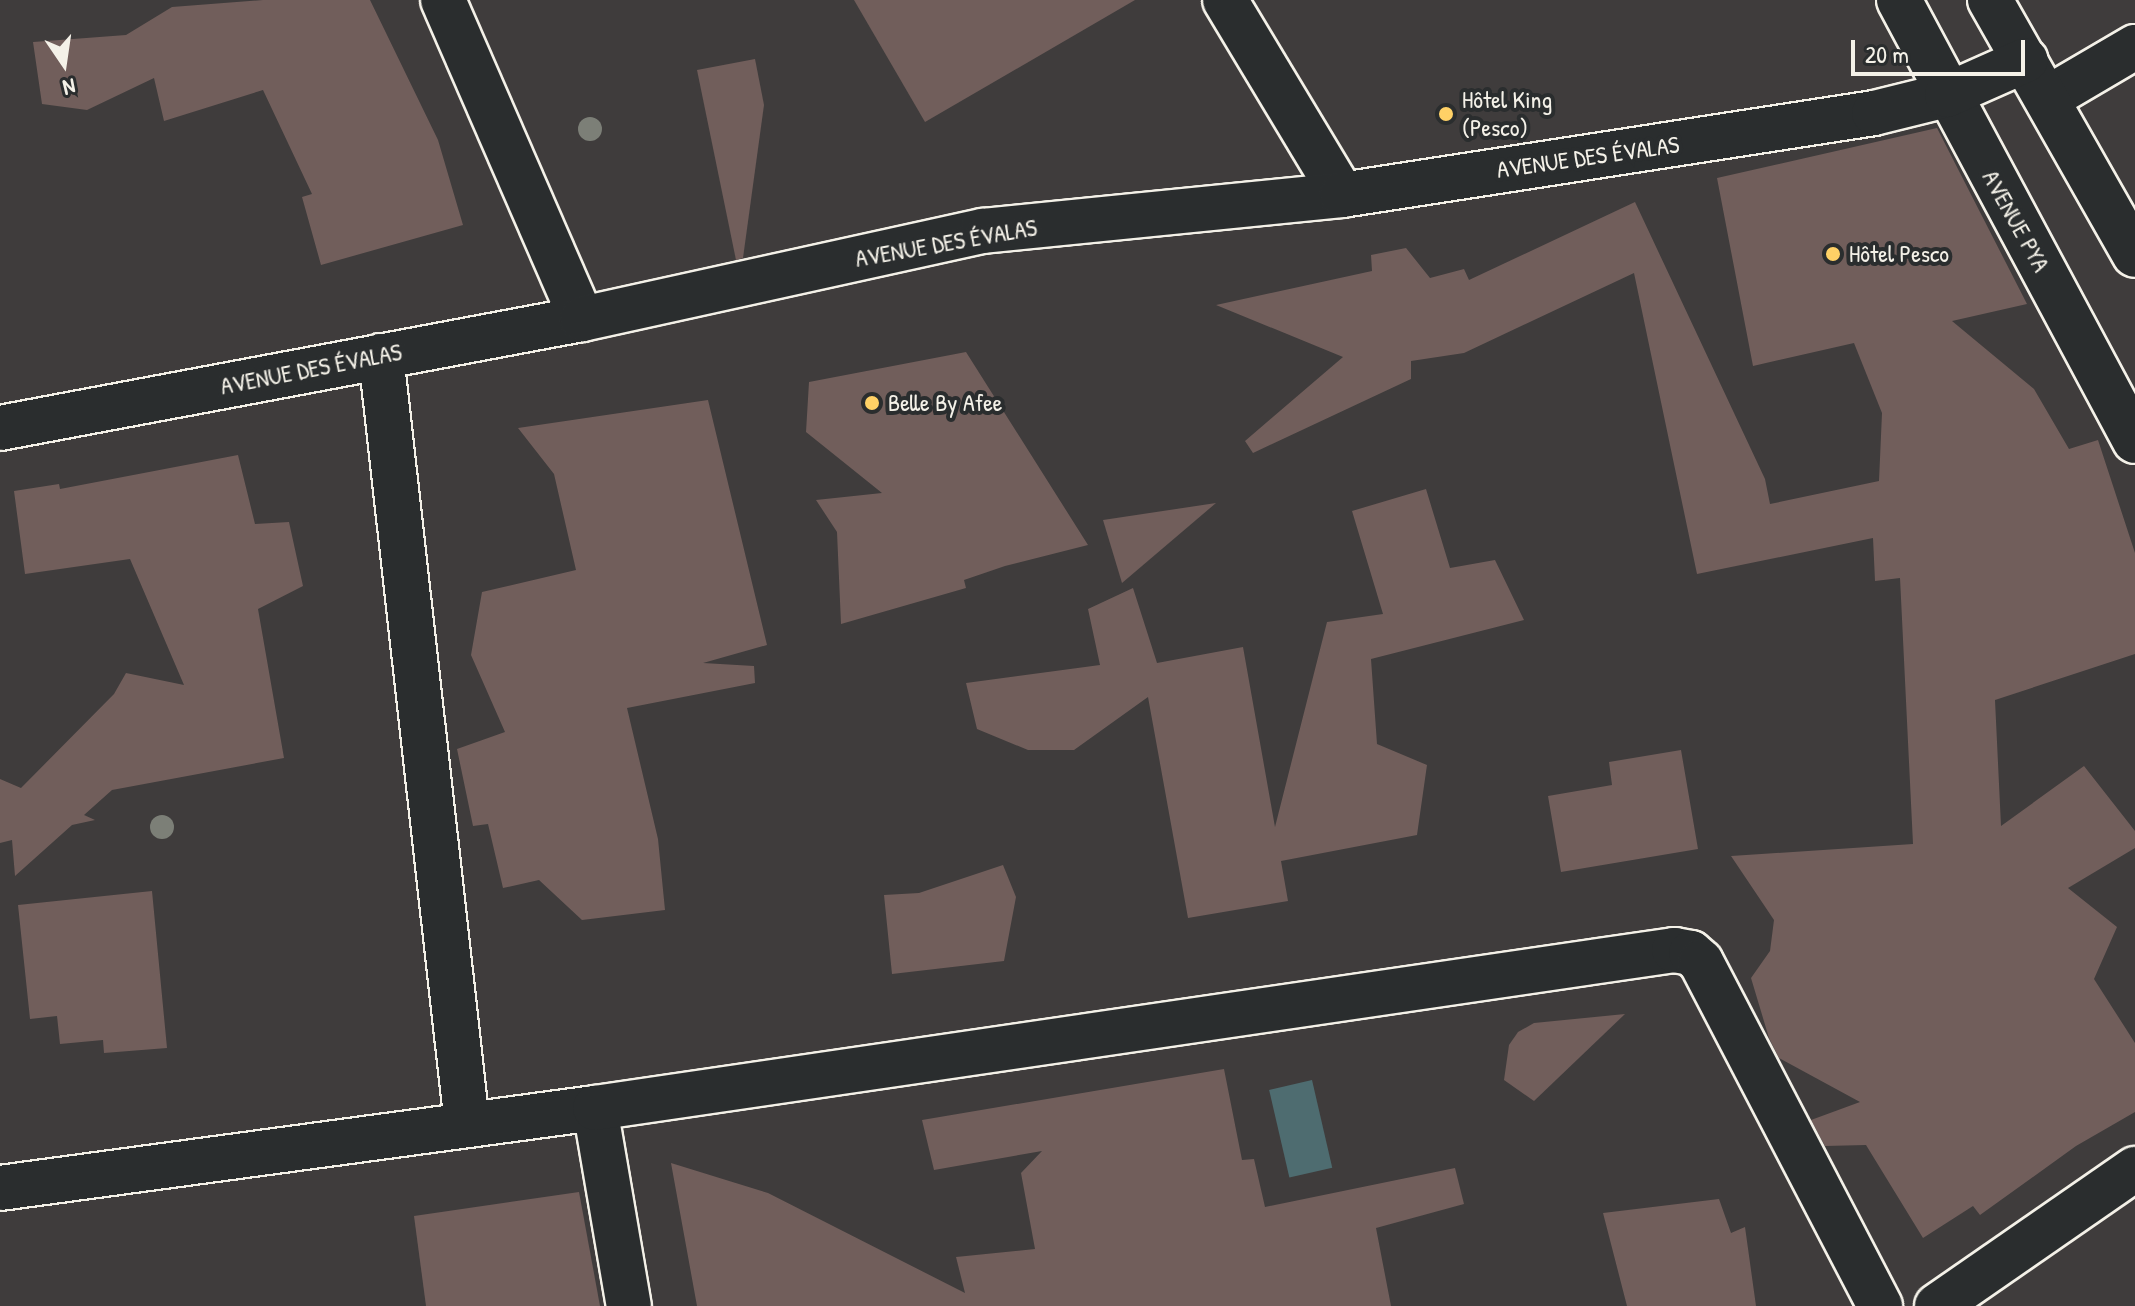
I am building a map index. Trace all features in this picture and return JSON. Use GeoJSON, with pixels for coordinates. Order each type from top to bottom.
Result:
{"type":"FeatureCollection","features":[{"type":"Feature","properties":{"kind":"street"},"geometry":{"type":"LineString","coordinates":[[443,0],[582,319]]}},
{"type":"Feature","properties":{"kind":"street"},"geometry":{"type":"LineString","coordinates":[[1225,0],[1342,195]]}},
{"type":"Feature","properties":{"kind":"street","name":"AVENUE PYA"},"geometry":{"type":"LineString","coordinates":[[1899,0],[1947,95],[2135,441]]}},
{"type":"Feature","properties":{"kind":"street"},"geometry":{"type":"LineString","coordinates":[[1990,0],[2135,255]]}},
{"type":"Feature","properties":{"kind":"street"},"geometry":{"type":"LineString","coordinates":[[2048,98],[2135,47]]}},
{"type":"Feature","properties":{"kind":"street","name":"AVENUE DES ÉVALAS"},"geometry":{"type":"LineString","coordinates":[[0,428],[582,319],[983,231],[1342,195],[1874,113],[1947,95],[2026,60]]}},
{"type":"Feature","properties":{"kind":"street"},"geometry":{"type":"LineString","coordinates":[[381,356],[467,1124]]}},
{"type":"Feature","properties":{"kind":"street"},"geometry":{"type":"LineString","coordinates":[[0,1188],[595,1108],[1674,950],[1691,953],[1701,962],[1880,1306]]}},
{"type":"Feature","properties":{"kind":"street"},"geometry":{"type":"LineString","coordinates":[[595,1108],[629,1306]]}},
{"type":"Feature","properties":{"kind":"street"},"geometry":{"type":"LineString","coordinates":[[1937,1306],[2135,1169]]}},
{"type":"Feature","properties":{"kind":"water"},"geometry":{"type":"Polygon","coordinates":[[[1312,1080],[1332,1168],[1289,1178],[1269,1090],[1312,1080]]]}},
{"type":"Feature","properties":{"kind":"building"},"geometry":{"type":"Polygon","coordinates":[[[263,0],[370,0],[438,140],[463,225],[321,265],[302,197],[312,194],[263,90],[164,121],[154,78],[87,110],[42,104],[33,42],[126,35],[172,7],[263,0]]]}},
{"type":"Feature","properties":{"kind":"building"},"geometry":{"type":"Polygon","coordinates":[[[854,0],[1135,0],[925,122],[854,0]]]}},
{"type":"Feature","properties":{"kind":"building"},"geometry":{"type":"Polygon","coordinates":[[[755,59],[764,105],[743,258],[736,260],[697,70],[755,59]]]}},
{"type":"Feature","properties":{"kind":"building"},"geometry":{"type":"Polygon","coordinates":[[[1937,128],[2027,304],[1952,321],[2034,389],[2069,449],[2098,440],[2135,553],[2135,654],[1995,700],[2001,826],[2084,766],[2135,831],[2135,848],[2068,888],[2117,927],[2094,979],[2135,1043],[2135,1112],[2076,1146],[1980,1215],[1973,1206],[1923,1238],[1866,1145],[1825,1146],[1811,1120],[1860,1102],[1779,1058],[1769,1038],[1751,978],[1770,951],[1774,920],[1731,856],[1913,844],[1900,578],[1875,581],[1873,538],[1697,574],[1634,273],[1464,353],[1411,361],[1411,379],[1253,453],[1245,441],[1343,357],[1216,305],[1372,271],[1371,255],[1406,248],[1430,278],[1464,269],[1469,280],[1635,202],[1765,479],[1770,504],[1879,481],[1882,413],[1854,343],[1753,366],[1717,178],[1937,128]]]}},
{"type":"Feature","properties":{"kind":"building"},"geometry":{"type":"Polygon","coordinates":[[[966,352],[1088,545],[1005,566],[964,580],[966,588],[841,624],[837,532],[816,500],[882,493],[806,432],[809,382],[966,352]]]}},
{"type":"Feature","properties":{"kind":"building"},"geometry":{"type":"Polygon","coordinates":[[[708,400],[767,645],[703,663],[754,666],[755,683],[627,708],[658,839],[665,910],[582,920],[539,880],[503,888],[488,824],[473,826],[457,749],[505,732],[471,655],[482,592],[576,570],[554,474],[518,428],[708,400]]]}},
{"type":"Feature","properties":{"kind":"building"},"geometry":{"type":"Polygon","coordinates":[[[238,455],[255,524],[289,522],[303,586],[258,609],[284,758],[112,790],[84,815],[95,820],[72,825],[15,876],[12,840],[0,843],[0,779],[21,788],[114,694],[126,673],[184,685],[130,559],[25,574],[14,491],[59,484],[60,489],[238,455]]]}},
{"type":"Feature","properties":{"kind":"building"},"geometry":{"type":"Polygon","coordinates":[[[1426,489],[1450,568],[1495,560],[1524,620],[1371,659],[1377,744],[1427,765],[1417,835],[1281,861],[1288,901],[1188,918],[1148,697],[1074,750],[1028,750],[977,729],[966,683],[1100,665],[1088,609],[1133,588],[1157,663],[1243,647],[1275,827],[1327,622],[1383,614],[1352,511],[1426,489]]]}},
{"type":"Feature","properties":{"kind":"building"},"geometry":{"type":"Polygon","coordinates":[[[1216,503],[1122,583],[1103,520],[1216,503]]]}},
{"type":"Feature","properties":{"kind":"building"},"geometry":{"type":"Polygon","coordinates":[[[1681,750],[1698,849],[1561,872],[1548,796],[1612,785],[1609,762],[1681,750]]]}},
{"type":"Feature","properties":{"kind":"building"},"geometry":{"type":"Polygon","coordinates":[[[1003,865],[1016,897],[1004,961],[892,974],[884,895],[919,893],[1003,865]]]}},
{"type":"Feature","properties":{"kind":"building"},"geometry":{"type":"Polygon","coordinates":[[[152,891],[167,1048],[104,1053],[103,1040],[60,1044],[57,1016],[30,1019],[18,905],[152,891]]]}},
{"type":"Feature","properties":{"kind":"building"},"geometry":{"type":"Polygon","coordinates":[[[1625,1014],[1534,1101],[1504,1080],[1509,1045],[1518,1032],[1534,1023],[1625,1014]]]}},
{"type":"Feature","properties":{"kind":"building"},"geometry":{"type":"Polygon","coordinates":[[[1224,1069],[1242,1160],[1254,1159],[1265,1207],[1455,1168],[1464,1204],[1376,1228],[1391,1306],[697,1306],[671,1163],[768,1193],[965,1293],[956,1257],[1035,1249],[1021,1173],[1042,1151],[934,1170],[922,1120],[1224,1069]]]}},
{"type":"Feature","properties":{"kind":"building"},"geometry":{"type":"Polygon","coordinates":[[[579,1192],[600,1306],[426,1306],[414,1216],[579,1192]]]}},
{"type":"Feature","properties":{"kind":"building"},"geometry":{"type":"Polygon","coordinates":[[[1719,1199],[1731,1233],[1745,1227],[1756,1306],[1627,1306],[1603,1213],[1719,1199]]]}},
{"type":"Feature","properties":{"kind":"place","name":"Hôtel King (Pesco)"},"geometry":{"type":"Point","coordinates":[1446,114]}},
{"type":"Feature","properties":{"kind":"place","name":"Hôtel Pesco"},"geometry":{"type":"Point","coordinates":[1833,254]}},
{"type":"Feature","properties":{"kind":"place","name":"Belle By Afee"},"geometry":{"type":"Point","coordinates":[872,403]}}]}
